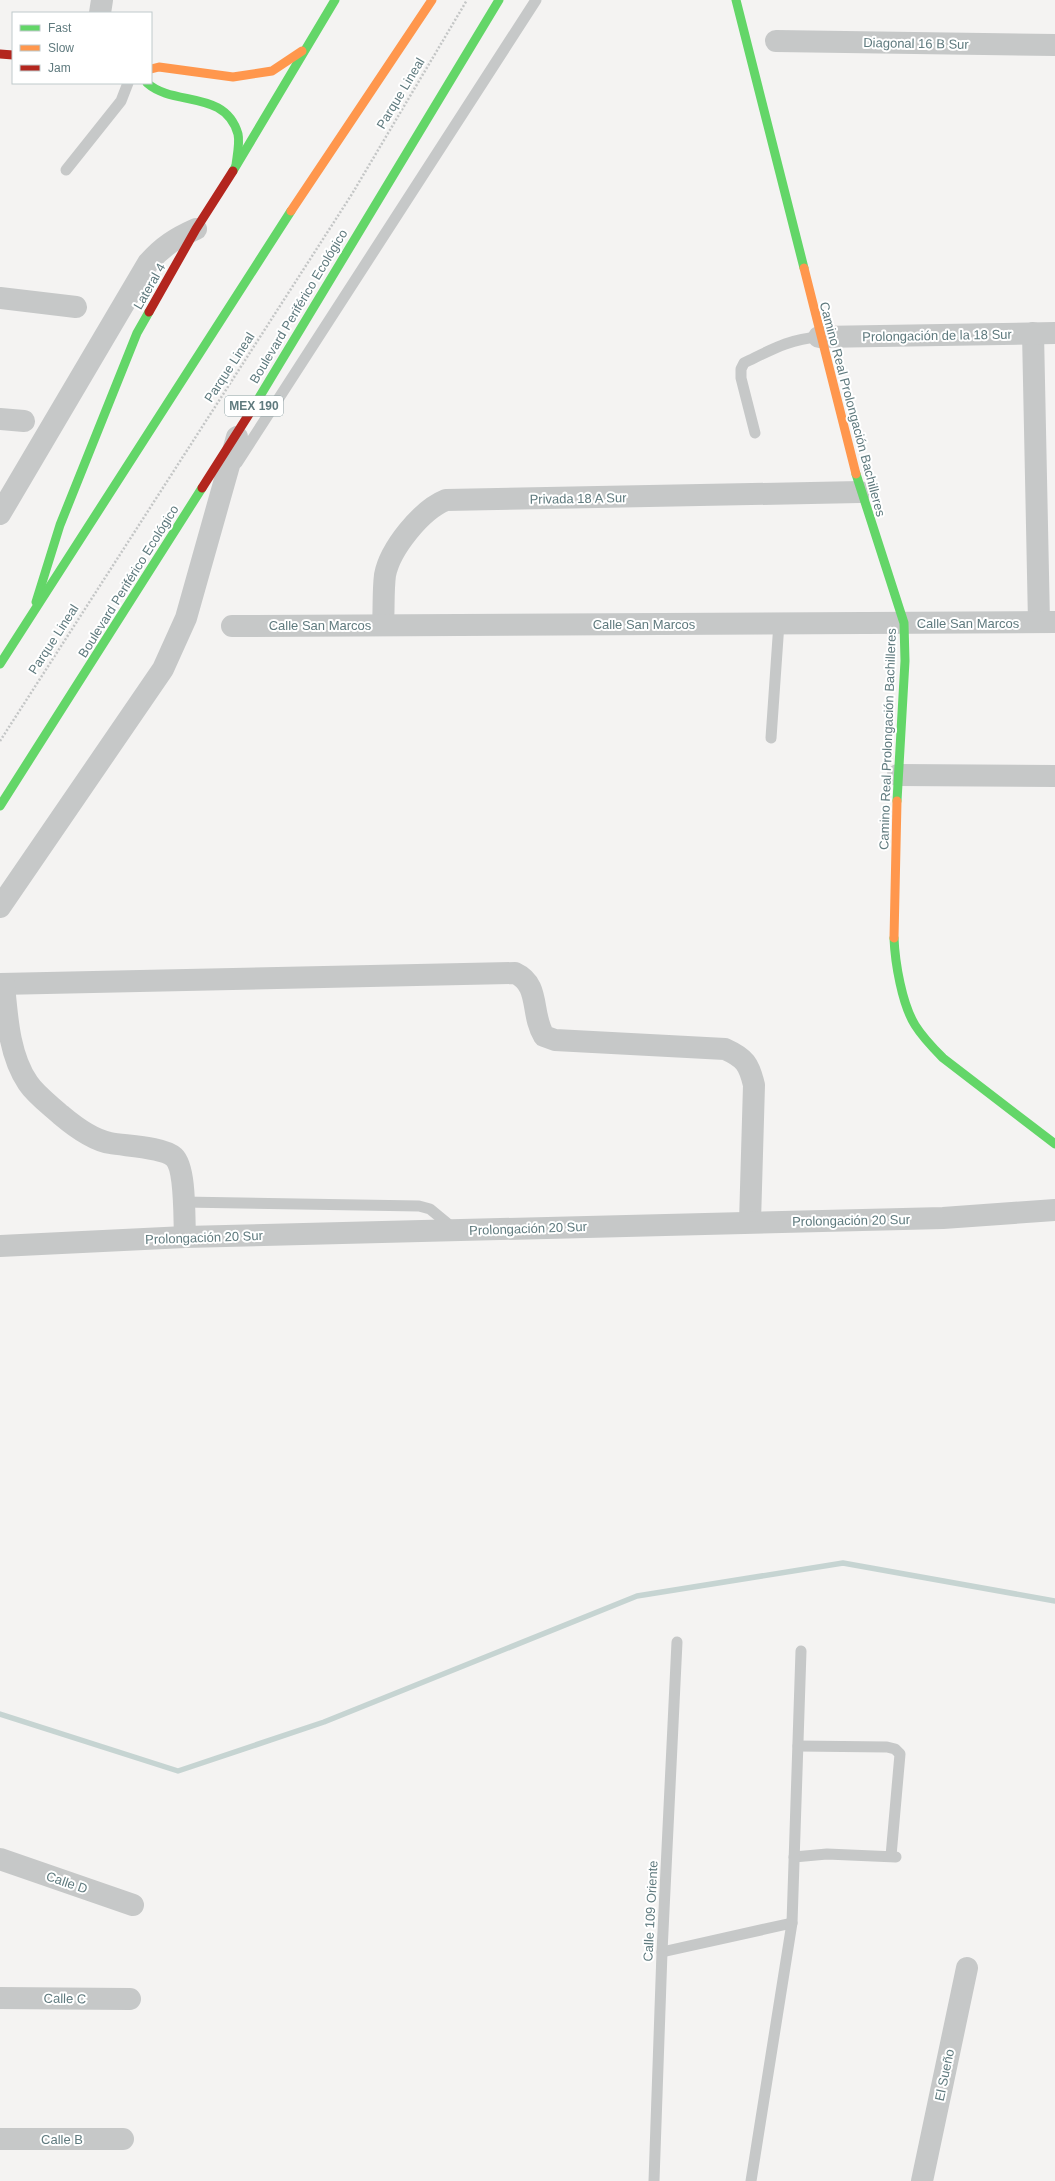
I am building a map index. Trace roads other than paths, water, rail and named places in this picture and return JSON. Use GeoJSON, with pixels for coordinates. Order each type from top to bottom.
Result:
{"type":"FeatureCollection","features":[{"type":"Feature","properties":{"kind":"main road","name":"Lateral 4"},"geometry":{"type":"LineString","coordinates":[[34,608],[60,525],[137,334],[196,230],[335,0]]}},
{"type":"Feature","properties":{"kind":"main road"},"geometry":{"type":"LineString","coordinates":[[0,664],[34,608],[261,256],[432,0]]}},
{"type":"Feature","properties":{"kind":"main road","name":"Boulevard Periférico Ecológico"},"geometry":{"type":"LineString","coordinates":[[0,806],[239,430],[499,0]]}},
{"type":"Feature","properties":{"kind":"main road","name":"Camino Real Prolongación Bachilleres"},"geometry":{"type":"LineString","coordinates":[[736,0],[819,337],[860,492],[904,623],[905,661],[898,775],[894,930],[898,972],[904,997],[914,1024],[927,1042],[943,1058],[1055,1144]]}},
{"type":"Feature","properties":{"kind":"main road"},"geometry":{"type":"LineString","coordinates":[[152,69],[159,67],[233,77],[272,71],[307,48]]}},
{"type":"Feature","properties":{"kind":"main road"},"geometry":{"type":"LineString","coordinates":[[0,54],[12,55]]}},
{"type":"Feature","properties":{"kind":"main road"},"geometry":{"type":"LineString","coordinates":[[215,107],[222,75]]}},
{"type":"Feature","properties":{"kind":"main road"},"geometry":{"type":"LineString","coordinates":[[148,84],[155,90],[201,101],[225,111],[238,135],[236,166]]}},
{"type":"Feature","properties":{"kind":"street"},"geometry":{"type":"LineString","coordinates":[[100,12],[102,0]]}},
{"type":"Feature","properties":{"kind":"street","name":"Diagonal 16 B Sur"},"geometry":{"type":"LineString","coordinates":[[776,41],[1055,45]]}},
{"type":"Feature","properties":{"kind":"street"},"geometry":{"type":"LineString","coordinates":[[0,514],[148,263],[160,249],[173,240],[196,230]]}},
{"type":"Feature","properties":{"kind":"street"},"geometry":{"type":"LineString","coordinates":[[0,298],[76,307]]}},
{"type":"Feature","properties":{"kind":"street"},"geometry":{"type":"LineString","coordinates":[[1033,333],[1047,622]]}},
{"type":"Feature","properties":{"kind":"street","name":"Prolongación de la 18 Sur"},"geometry":{"type":"LineString","coordinates":[[819,337],[1055,333]]}},
{"type":"Feature","properties":{"kind":"street"},"geometry":{"type":"LineString","coordinates":[[0,419],[24,421]]}},
{"type":"Feature","properties":{"kind":"street"},"geometry":{"type":"LineString","coordinates":[[0,907],[164,669],[186,618],[239,430]]}},
{"type":"Feature","properties":{"kind":"street","name":"Privada 18 A Sur"},"geometry":{"type":"LineString","coordinates":[[383,625],[385,576],[388,564],[415,521],[435,504],[446,500],[860,492]]}},
{"type":"Feature","properties":{"kind":"street","name":"Calle San Marcos"},"geometry":{"type":"LineString","coordinates":[[232,626],[1047,622]]}},
{"type":"Feature","properties":{"kind":"street"},"geometry":{"type":"LineString","coordinates":[[898,775],[1055,776]]}},
{"type":"Feature","properties":{"kind":"street"},"geometry":{"type":"LineString","coordinates":[[185,1237],[180,1165],[175,1158],[165,1151],[106,1143],[88,1134],[68,1122],[28,1084],[18,1066],[8,1025],[2,984],[515,973],[525,978],[530,985],[538,1026],[544,1036],[555,1040],[725,1049],[744,1060],[750,1069],[754,1084],[750,1222]]}},
{"type":"Feature","properties":{"kind":"street","name":"Prolongación 20 Sur"},"geometry":{"type":"LineString","coordinates":[[0,1246],[185,1237],[943,1218],[1055,1210]]}},
{"type":"Feature","properties":{"kind":"street","name":"Calle D"},"geometry":{"type":"LineString","coordinates":[[0,1860],[133,1905]]}},
{"type":"Feature","properties":{"kind":"street","name":"El Sueño"},"geometry":{"type":"LineString","coordinates":[[922,2181],[966,1968]]}},
{"type":"Feature","properties":{"kind":"street","name":"Calle C"},"geometry":{"type":"LineString","coordinates":[[0,1998],[130,1999]]}},
{"type":"Feature","properties":{"kind":"street","name":"Calle B"},"geometry":{"type":"LineString","coordinates":[[0,2139],[123,2140]]}},
{"type":"Feature","properties":{"kind":"lane"},"geometry":{"type":"LineString","coordinates":[[224,482],[536,0]]}},
{"type":"Feature","properties":{"kind":"lane"},"geometry":{"type":"LineString","coordinates":[[66,170],[121,102],[128,84]]}},
{"type":"Feature","properties":{"kind":"lane"},"geometry":{"type":"LineString","coordinates":[[755,433],[742,378],[741,369],[744,363],[787,342],[799,338],[819,337]]}},
{"type":"Feature","properties":{"kind":"lane"},"geometry":{"type":"LineString","coordinates":[[771,738],[779,623]]}},
{"type":"Feature","properties":{"kind":"lane"},"geometry":{"type":"LineString","coordinates":[[183,1202],[419,1206],[430,1209],[455,1230]]}},
{"type":"Feature","properties":{"kind":"lane","name":"Calle 109 Oriente"},"geometry":{"type":"LineString","coordinates":[[654,2181],[662,1952],[678,1642]]}},
{"type":"Feature","properties":{"kind":"lane"},"geometry":{"type":"LineString","coordinates":[[751,2181],[792,1923],[801,1651]]}},
{"type":"Feature","properties":{"kind":"lane"},"geometry":{"type":"LineString","coordinates":[[794,1857],[826,1854],[894,1856],[900,1754],[887,1747],[798,1746]]}},
{"type":"Feature","properties":{"kind":"lane"},"geometry":{"type":"LineString","coordinates":[[662,1952],[792,1923]]}},
{"type":"Feature","properties":{"kind":"waterway"},"geometry":{"type":"LineString","coordinates":[[0,1714],[178,1771],[324,1722],[637,1596],[843,1563],[1055,1601]]}}]}
